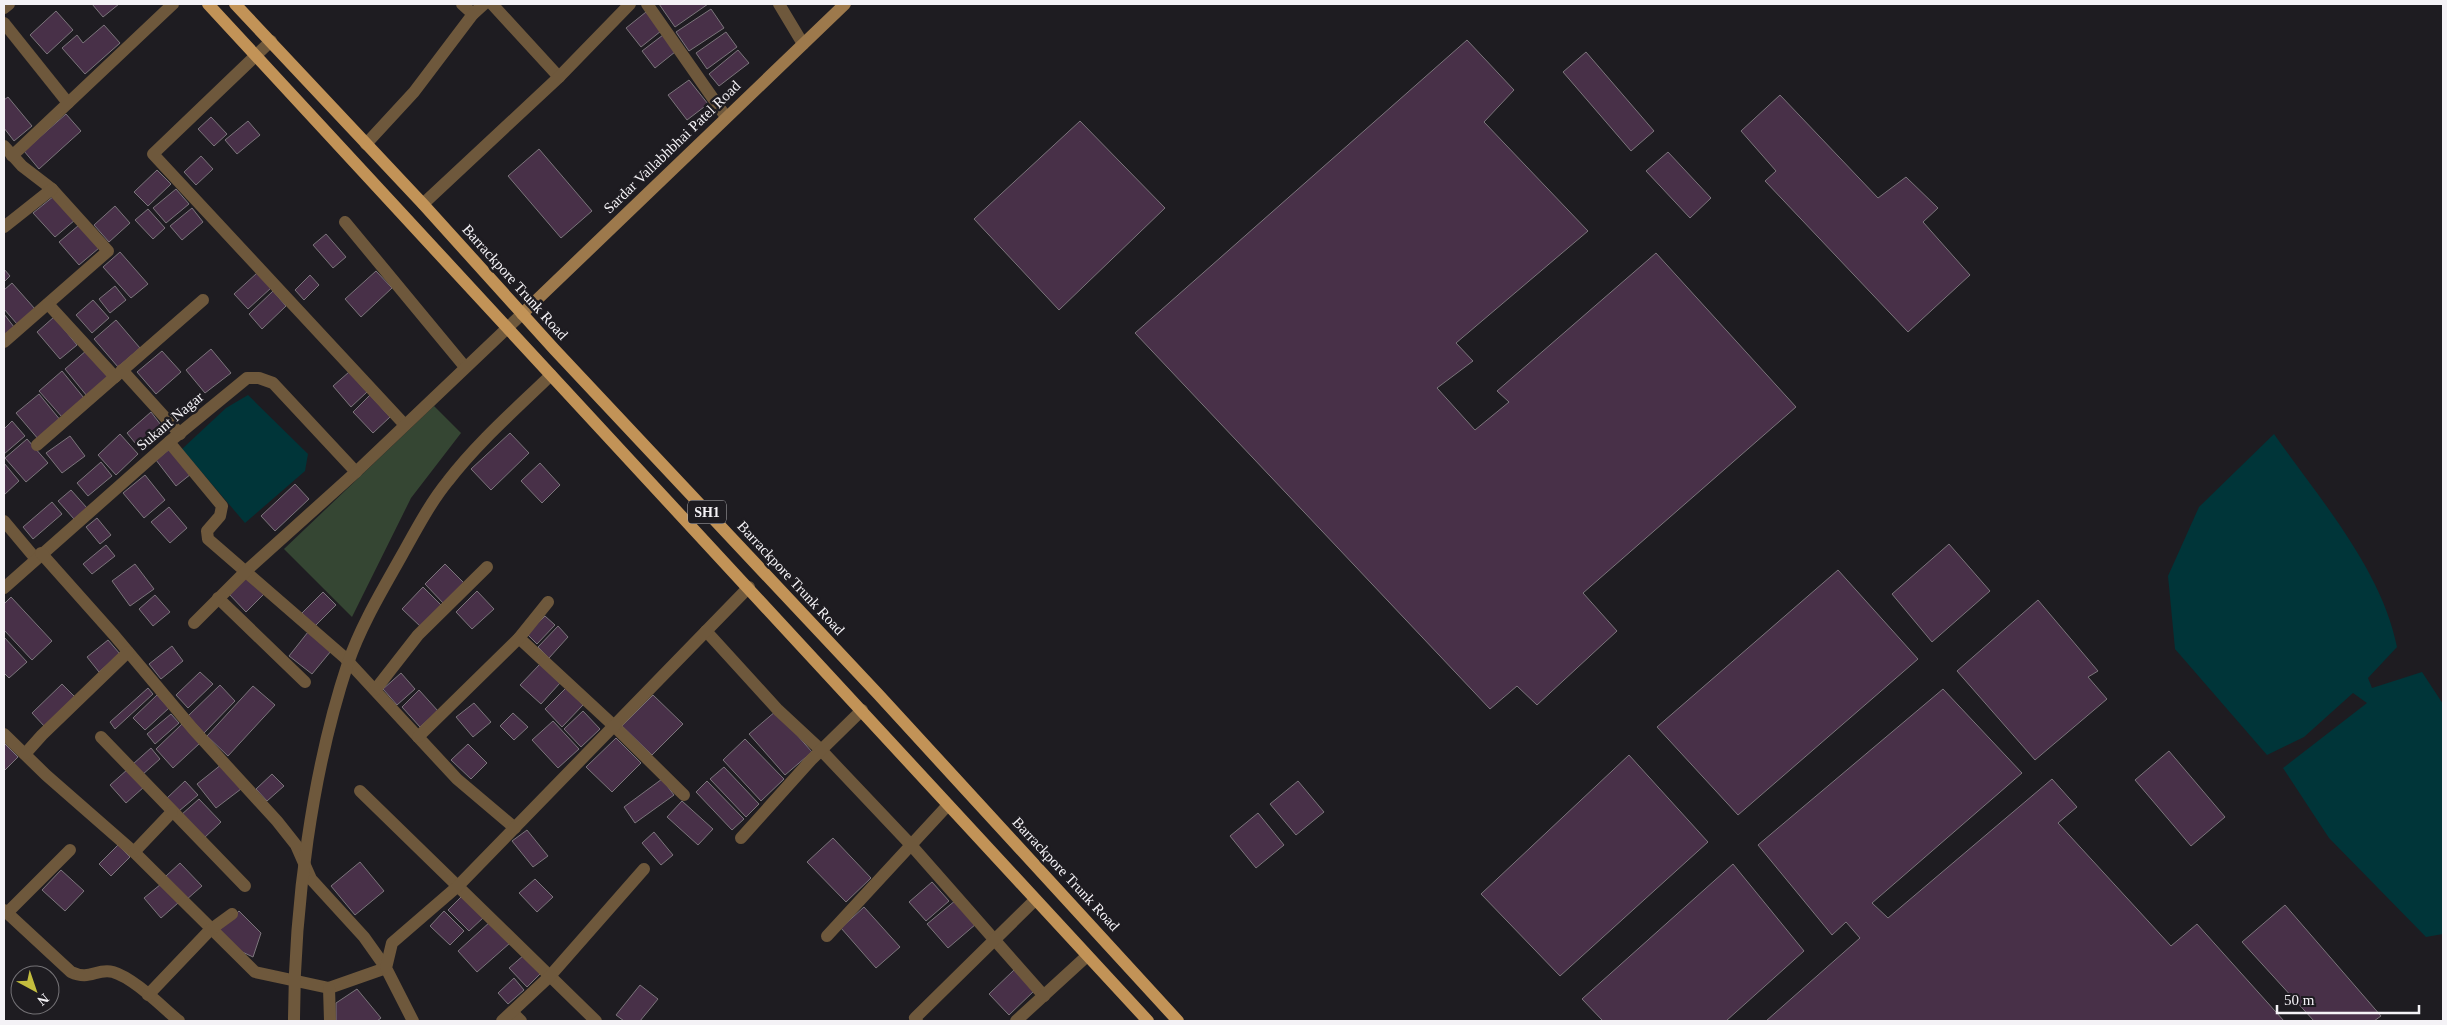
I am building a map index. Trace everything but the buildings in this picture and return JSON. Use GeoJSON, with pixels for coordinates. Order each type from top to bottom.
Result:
{"type":"FeatureCollection","features":[{"type":"Feature","properties":{"kind":"main road","name":"SH1"},"geometry":{"type":"LineString","coordinates":[[208,4],[1148,1021]]}},
{"type":"Feature","properties":{"kind":"main road","name":"Barrackpore Trunk Road"},"geometry":{"type":"LineString","coordinates":[[241,5],[271,41],[423,204],[522,314],[878,694],[1178,1021]]}},
{"type":"Feature","properties":{"kind":"street"},"geometry":{"type":"LineString","coordinates":[[4,8],[9,4]]}},
{"type":"Feature","properties":{"kind":"street"},"geometry":{"type":"LineString","coordinates":[[4,342],[108,251],[52,189],[8,151],[68,103],[173,4]]}},
{"type":"Feature","properties":{"kind":"street"},"geometry":{"type":"LineString","coordinates":[[462,4],[473,14]]}},
{"type":"Feature","properties":{"kind":"street"},"geometry":{"type":"LineString","coordinates":[[366,144],[414,92],[473,14],[484,4]]}},
{"type":"Feature","properties":{"kind":"street"},"geometry":{"type":"LineString","coordinates":[[492,4],[559,78]]}},
{"type":"Feature","properties":{"kind":"street"},"geometry":{"type":"LineString","coordinates":[[647,4],[726,117]]}},
{"type":"Feature","properties":{"kind":"street"},"geometry":{"type":"LineString","coordinates":[[779,4],[803,44]]}},
{"type":"Feature","properties":{"kind":"street","name":"Sardar Vallabhbhai Patel Road"},"geometry":{"type":"LineString","coordinates":[[522,314],[845,4]]}},
{"type":"Feature","properties":{"kind":"street"},"geometry":{"type":"LineString","coordinates":[[423,204],[559,78],[626,5]]}},
{"type":"Feature","properties":{"kind":"street"},"geometry":{"type":"LineString","coordinates":[[4,23],[68,103]]}},
{"type":"Feature","properties":{"kind":"street"},"geometry":{"type":"LineString","coordinates":[[271,41],[153,154],[404,424]]}},
{"type":"Feature","properties":{"kind":"street"},"geometry":{"type":"LineString","coordinates":[[4,227],[52,189]]}},
{"type":"Feature","properties":{"kind":"street"},"geometry":{"type":"LineString","coordinates":[[345,222],[465,367]]}},
{"type":"Feature","properties":{"kind":"street"},"geometry":{"type":"LineString","coordinates":[[37,445],[202,300]]}},
{"type":"Feature","properties":{"kind":"street"},"geometry":{"type":"LineString","coordinates":[[48,304],[180,434]]}},
{"type":"Feature","properties":{"kind":"street"},"geometry":{"type":"LineString","coordinates":[[194,623],[246,570],[356,472],[404,424],[522,314]]}},
{"type":"Feature","properties":{"kind":"street"},"geometry":{"type":"LineString","coordinates":[[294,1021],[294,980],[305,865],[322,760],[348,662],[375,603],[420,522],[447,482],[467,458],[551,375]]}},
{"type":"Feature","properties":{"kind":"street","name":"Sukant Nagar"},"geometry":{"type":"LineString","coordinates":[[4,588],[169,442],[247,378],[259,378],[274,383],[356,472]]}},
{"type":"Feature","properties":{"kind":"street"},"geometry":{"type":"LineString","coordinates":[[169,442],[222,506],[220,516],[207,531],[208,539],[246,570],[348,662],[456,779],[514,828]]}},
{"type":"Feature","properties":{"kind":"street"},"geometry":{"type":"LineString","coordinates":[[4,520],[128,652],[193,729],[277,821],[296,845],[311,879],[364,937],[386,968],[413,1021]]}},
{"type":"Feature","properties":{"kind":"street"},"geometry":{"type":"LineString","coordinates":[[375,690],[418,635],[487,567]]}},
{"type":"Feature","properties":{"kind":"street"},"geometry":{"type":"LineString","coordinates":[[386,968],[392,943],[458,886],[613,724],[749,588]]}},
{"type":"Feature","properties":{"kind":"street"},"geometry":{"type":"LineString","coordinates":[[218,598],[305,682]]}},
{"type":"Feature","properties":{"kind":"street"},"geometry":{"type":"LineString","coordinates":[[418,737],[519,638],[548,602]]}},
{"type":"Feature","properties":{"kind":"street"},"geometry":{"type":"LineString","coordinates":[[706,631],[778,710],[821,750],[911,845],[1044,996]]}},
{"type":"Feature","properties":{"kind":"street"},"geometry":{"type":"LineString","coordinates":[[519,638],[613,724],[684,795]]}},
{"type":"Feature","properties":{"kind":"street"},"geometry":{"type":"LineString","coordinates":[[25,754],[42,735],[128,652]]}},
{"type":"Feature","properties":{"kind":"street"},"geometry":{"type":"LineString","coordinates":[[741,838],[821,750],[862,710]]}},
{"type":"Feature","properties":{"kind":"street"},"geometry":{"type":"LineString","coordinates":[[4,734],[134,852],[210,930],[255,972],[329,988],[386,968]]}},
{"type":"Feature","properties":{"kind":"street"},"geometry":{"type":"LineString","coordinates":[[101,736],[245,886]]}},
{"type":"Feature","properties":{"kind":"street"},"geometry":{"type":"LineString","coordinates":[[360,791],[596,1021]]}},
{"type":"Feature","properties":{"kind":"street"},"geometry":{"type":"LineString","coordinates":[[827,936],[948,805]]}},
{"type":"Feature","properties":{"kind":"street"},"geometry":{"type":"LineString","coordinates":[[134,852],[172,812]]}},
{"type":"Feature","properties":{"kind":"street"},"geometry":{"type":"LineString","coordinates":[[70,850],[5,911],[71,972],[81,977],[104,971],[113,972],[148,995],[179,1021]]}},
{"type":"Feature","properties":{"kind":"street"},"geometry":{"type":"LineString","coordinates":[[502,1021],[516,1017],[644,869]]}},
{"type":"Feature","properties":{"kind":"street"},"geometry":{"type":"LineString","coordinates":[[917,1021],[915,1018],[1035,900]]}},
{"type":"Feature","properties":{"kind":"street"},"geometry":{"type":"LineString","coordinates":[[148,995],[210,930],[232,914]]}},
{"type":"Feature","properties":{"kind":"street"},"geometry":{"type":"LineString","coordinates":[[1016,1021],[1087,956]]}},
{"type":"Feature","properties":{"kind":"street"},"geometry":{"type":"LineString","coordinates":[[329,988],[330,1021]]}},
{"type":"Feature","properties":{"kind":"green space"},"geometry":{"type":"Polygon","coordinates":[[[434,406],[461,433],[411,498],[352,617],[284,549],[434,406]]]}},
{"type":"Feature","properties":{"kind":"water"},"geometry":{"type":"Polygon","coordinates":[[[248,395],[308,454],[305,471],[245,523],[182,449],[226,408],[248,395]]]}},
{"type":"Feature","properties":{"kind":"water"},"geometry":{"type":"Polygon","coordinates":[[[2274,434],[2347,536],[2378,590],[2389,618],[2397,647],[2368,678],[2372,688],[2422,672],[2443,704],[2443,934],[2426,937],[2329,838],[2283,768],[2367,703],[2353,693],[2304,737],[2267,755],[2175,649],[2168,576],[2199,507],[2274,434]]]}}]}
